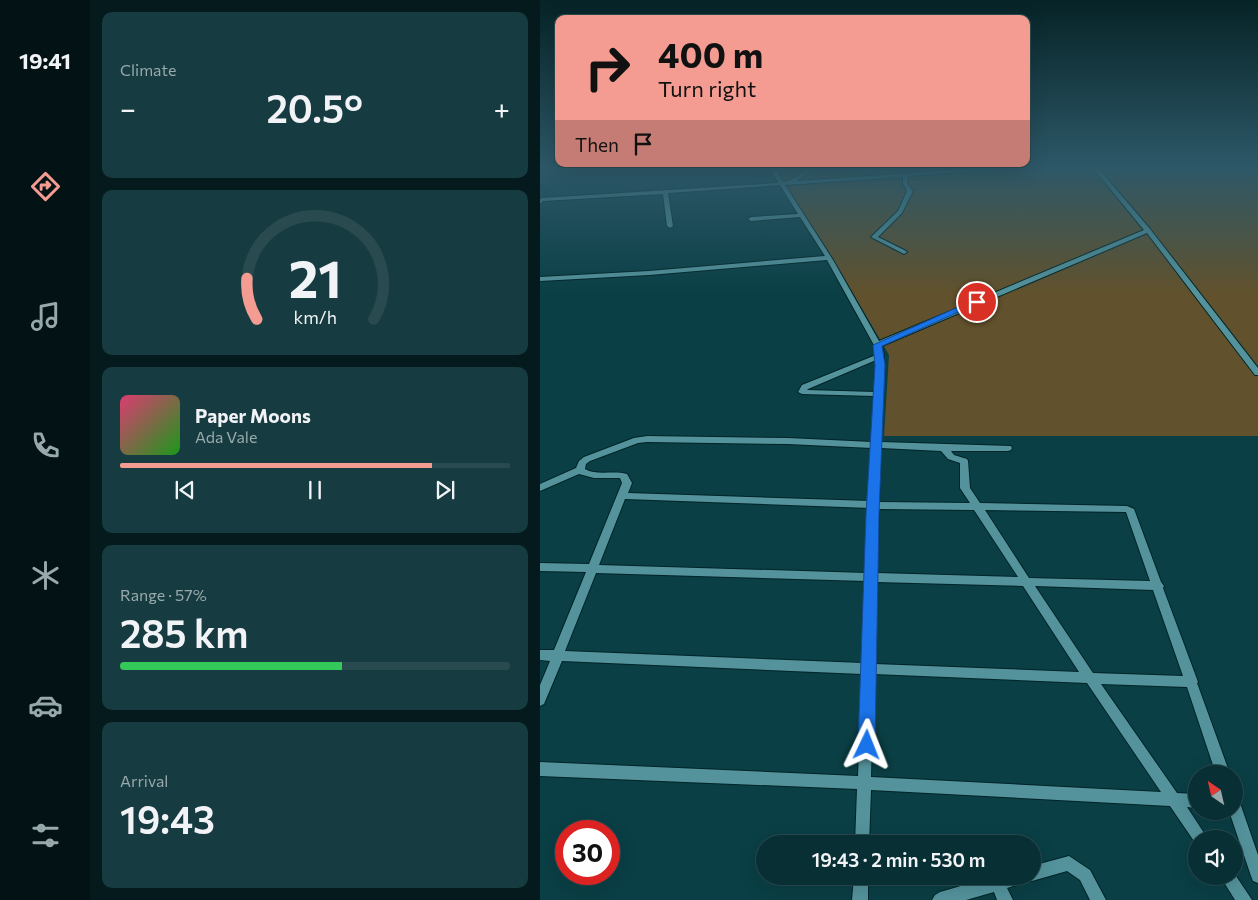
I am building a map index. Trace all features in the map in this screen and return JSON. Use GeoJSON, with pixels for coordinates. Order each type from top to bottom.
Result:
{"type":"FeatureCollection","features":[{"type":"Feature","properties":{"kind":"street"},"geometry":{"type":"LineString","coordinates":[[666,210],[670,226]]}},
{"type":"Feature","properties":{"kind":"street"},"geometry":{"type":"LineString","coordinates":[[799,210],[877,345],[880,356],[866,783],[863,835]]}},
{"type":"Feature","properties":{"kind":"street"},"geometry":{"type":"LineString","coordinates":[[901,210],[874,237],[904,252]]}},
{"type":"Feature","properties":{"kind":"street"},"geometry":{"type":"LineString","coordinates":[[1131,210],[1258,372]]}},
{"type":"Feature","properties":{"kind":"street"},"geometry":{"type":"LineString","coordinates":[[751,219],[801,215]]}},
{"type":"Feature","properties":{"kind":"street"},"geometry":{"type":"LineString","coordinates":[[877,345],[1148,230]]}},
{"type":"Feature","properties":{"kind":"street"},"geometry":{"type":"LineString","coordinates":[[540,279],[569,279],[828,258]]}},
{"type":"Feature","properties":{"kind":"street"},"geometry":{"type":"LineString","coordinates":[[878,394],[802,392],[804,387],[880,356]]}},
{"type":"Feature","properties":{"kind":"street"},"geometry":{"type":"LineString","coordinates":[[540,488],[580,470],[582,463],[598,453],[647,439],[876,444],[944,448],[1008,448]]}},
{"type":"Feature","properties":{"kind":"street"},"geometry":{"type":"LineString","coordinates":[[944,448],[951,457],[964,461],[965,488],[1090,678],[1196,830]]}},
{"type":"Feature","properties":{"kind":"street"},"geometry":{"type":"LineString","coordinates":[[540,700],[627,483],[624,476],[614,473],[590,476],[580,470]]}},
{"type":"Feature","properties":{"kind":"street"},"geometry":{"type":"LineString","coordinates":[[622,496],[874,505],[1127,509],[1131,511],[1159,586],[1220,765]]}},
{"type":"Feature","properties":{"kind":"street"},"geometry":{"type":"LineString","coordinates":[[540,567],[1159,586]]}},
{"type":"Feature","properties":{"kind":"street"},"geometry":{"type":"LineString","coordinates":[[540,655],[1192,682]]}},
{"type":"Feature","properties":{"kind":"street"},"geometry":{"type":"LineString","coordinates":[[540,770],[866,783],[1188,801]]}},
{"type":"Feature","properties":{"kind":"street"},"geometry":{"type":"LineString","coordinates":[[1239,820],[1258,876]]}},
{"type":"Feature","properties":{"kind":"street"},"geometry":{"type":"LineString","coordinates":[[1041,871],[1069,863],[1085,875],[1098,900]]}},
{"type":"Feature","properties":{"kind":"street"},"geometry":{"type":"LineString","coordinates":[[860,885],[860,900]]}},
{"type":"Feature","properties":{"kind":"street"},"geometry":{"type":"LineString","coordinates":[[940,900],[991,885]]}},
{"type":"Feature","properties":{"kind":"street"},"geometry":{"type":"LineString","coordinates":[[999,885],[1005,900]]}},
{"type":"Feature","properties":{"kind":"street"},"geometry":{"type":"LineString","coordinates":[[1233,885],[1244,900]]}},
{"type":"Feature","properties":{"kind":"shaded area"},"geometry":{"type":"Polygon","coordinates":[[[801,210],[1258,210],[1258,436],[884,436],[889,355],[801,210]]]}},
{"type":"Feature","properties":{"kind":"route"},"geometry":{"type":"LineString","coordinates":[[867,745],[872,514],[874,505],[880,365],[880,353],[877,345],[977,302]]}}]}
